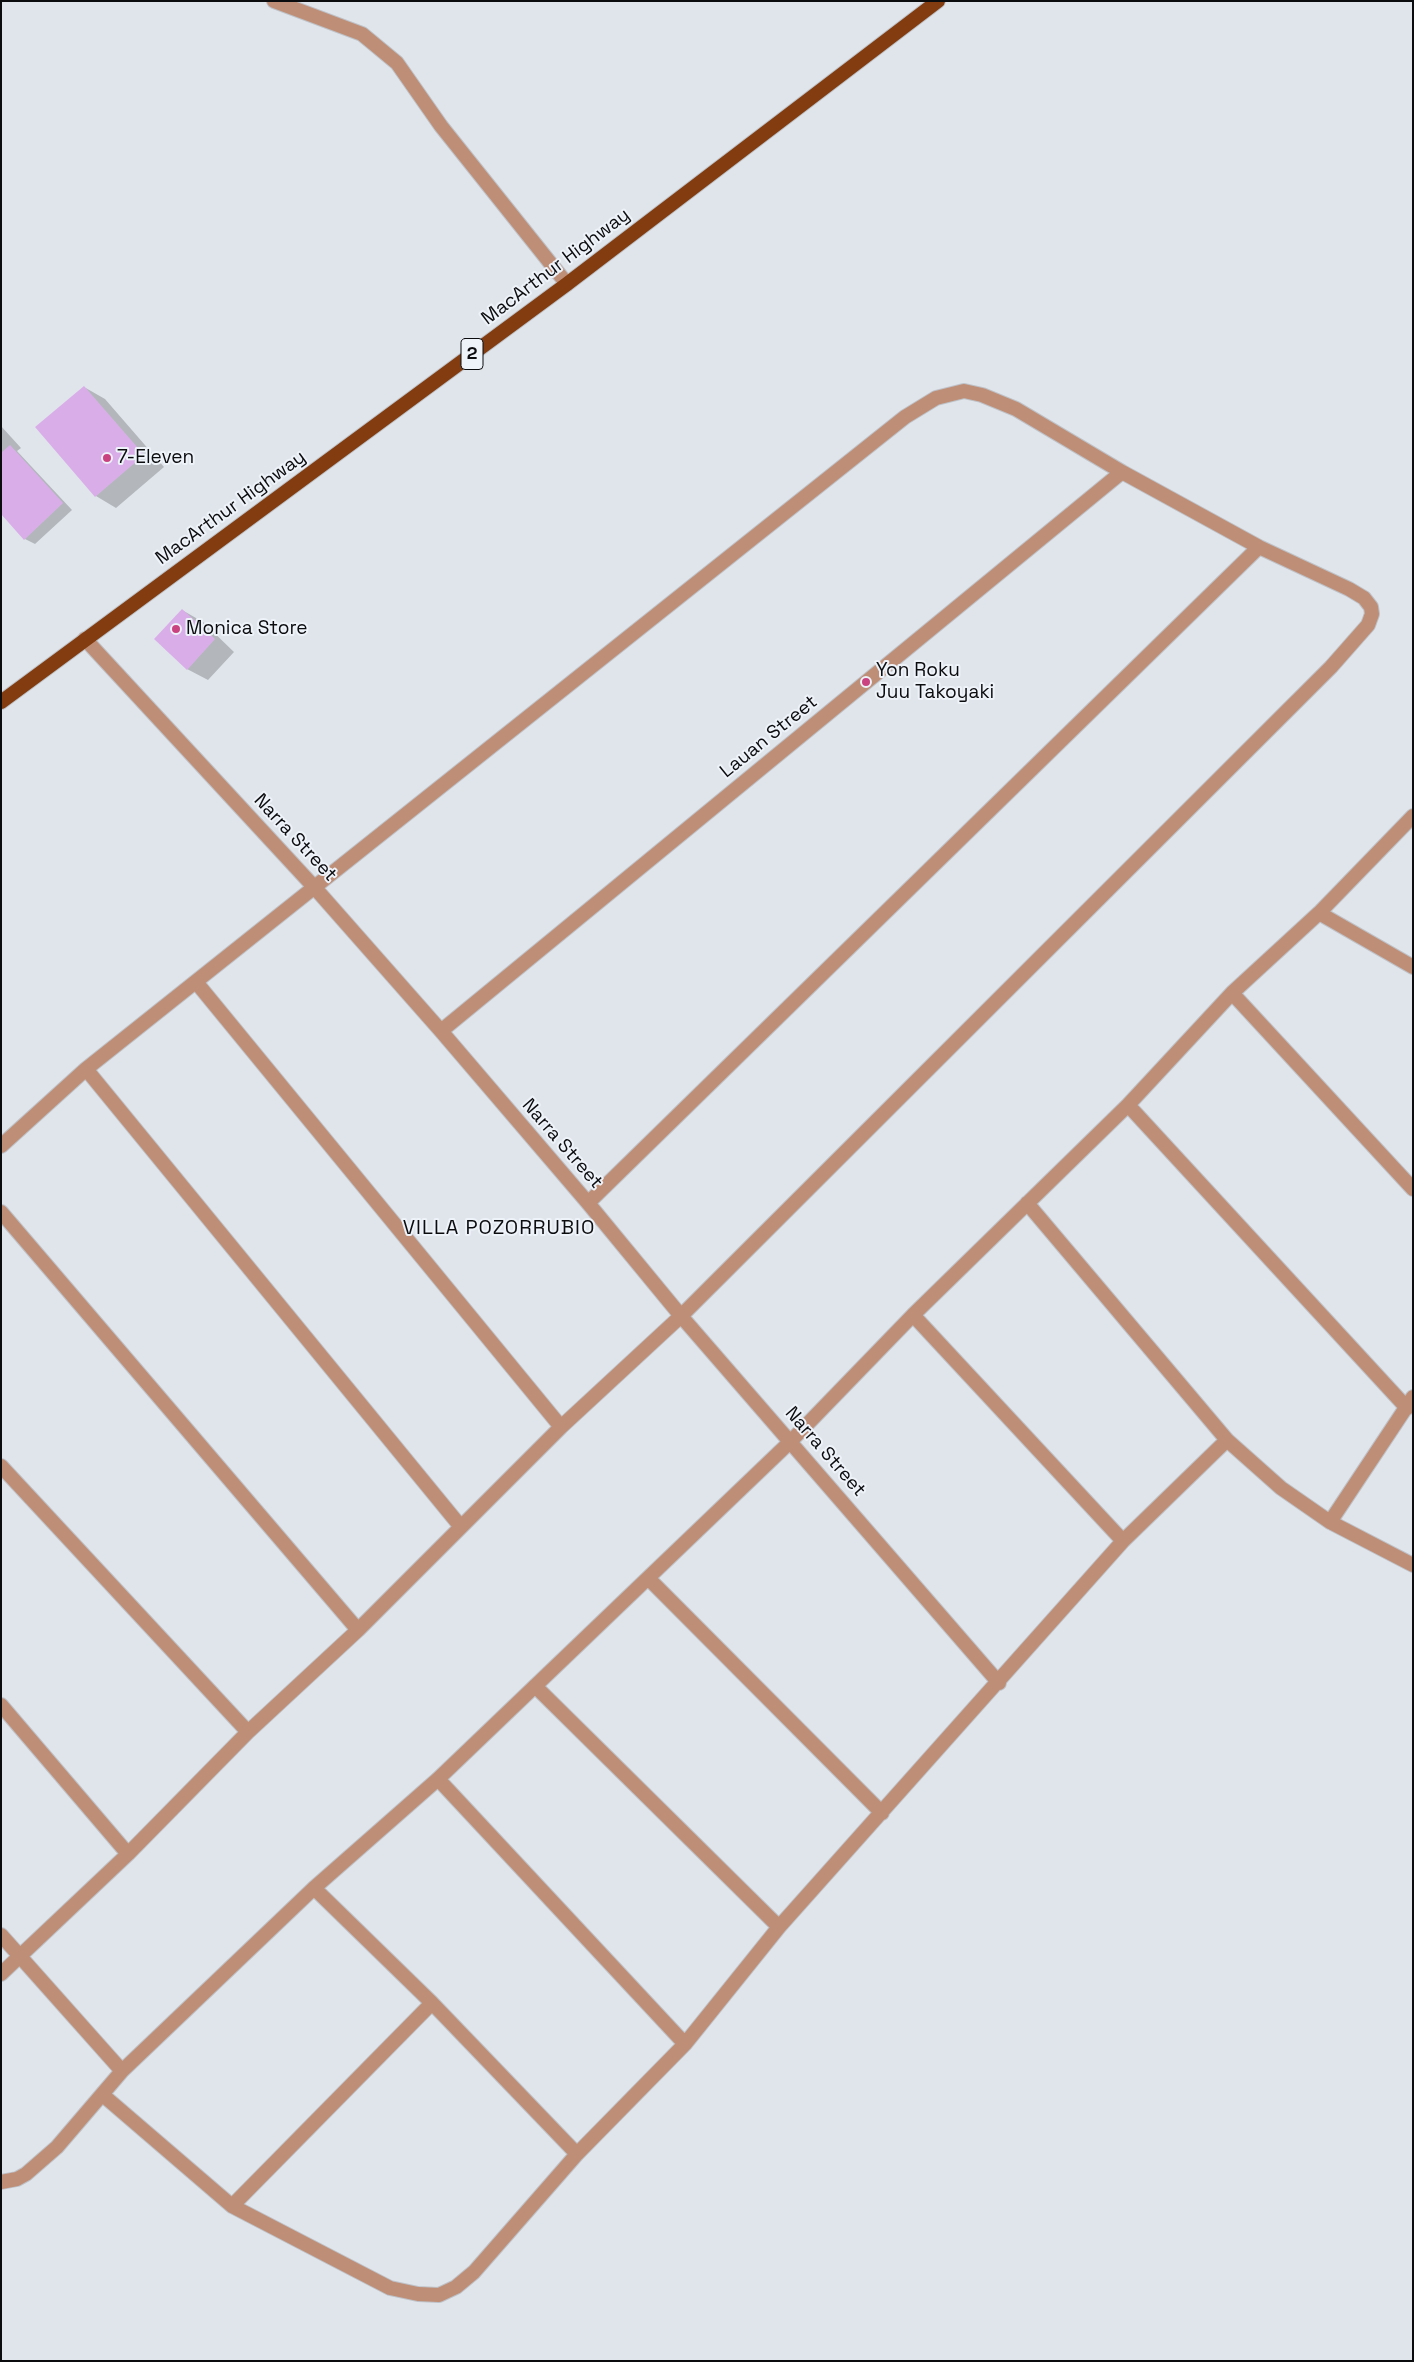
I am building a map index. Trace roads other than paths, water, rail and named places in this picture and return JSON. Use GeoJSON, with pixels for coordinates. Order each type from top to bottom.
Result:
{"type":"FeatureCollection","features":[{"type":"Feature","properties":{"kind":"highway","name":"MacArthur Highway"},"geometry":{"type":"LineString","coordinates":[[1,702],[567,284],[938,1]]}},
{"type":"Feature","properties":{"kind":"street"},"geometry":{"type":"LineString","coordinates":[[274,1],[362,34],[397,63],[441,126],[567,284]]}},
{"type":"Feature","properties":{"kind":"street"},"geometry":{"type":"LineString","coordinates":[[1,1146],[86,1069],[905,417],[936,398],[964,391],[982,395],[1016,409],[1122,472],[1259,546],[1364,598],[1371,607],[1372,614],[1368,625],[1331,667],[681,1316],[561,1427],[358,1630],[248,1732],[128,1854],[1,1974]]}},
{"type":"Feature","properties":{"kind":"street","name":"Lauan Street"},"geometry":{"type":"LineString","coordinates":[[441,1031],[1122,472]]}},
{"type":"Feature","properties":{"kind":"street"},"geometry":{"type":"LineString","coordinates":[[588,1203],[1259,546]]}},
{"type":"Feature","properties":{"kind":"street","name":"Narra Street"},"geometry":{"type":"LineString","coordinates":[[85,639],[315,888],[441,1031],[588,1203],[681,1316],[999,1683]]}},
{"type":"Feature","properties":{"kind":"street"},"geometry":{"type":"LineString","coordinates":[[1,2182],[17,2179],[39,2164],[104,2096],[122,2071],[314,1888],[438,1779],[791,1441],[913,1314],[1128,1105],[1232,993],[1319,913],[1413,816]]}},
{"type":"Feature","properties":{"kind":"street"},"geometry":{"type":"LineString","coordinates":[[1319,913],[1413,967]]}},
{"type":"Feature","properties":{"kind":"street"},"geometry":{"type":"LineString","coordinates":[[196,982],[561,1427]]}},
{"type":"Feature","properties":{"kind":"street"},"geometry":{"type":"LineString","coordinates":[[1232,993],[1413,1188]]}},
{"type":"Feature","properties":{"kind":"street"},"geometry":{"type":"LineString","coordinates":[[86,1069],[461,1527]]}},
{"type":"Feature","properties":{"kind":"street"},"geometry":{"type":"LineString","coordinates":[[1128,1105],[1410,1402],[1330,1522]]}},
{"type":"Feature","properties":{"kind":"street"},"geometry":{"type":"LineString","coordinates":[[1027,1203],[1227,1440],[1281,1488],[1330,1522],[1413,1565]]}},
{"type":"Feature","properties":{"kind":"street"},"geometry":{"type":"LineString","coordinates":[[1,1212],[358,1630]]}},
{"type":"Feature","properties":{"kind":"street"},"geometry":{"type":"LineString","coordinates":[[913,1314],[1123,1541]]}},
{"type":"Feature","properties":{"kind":"street"},"geometry":{"type":"LineString","coordinates":[[104,2096],[232,2206],[390,2288],[418,2294],[439,2295],[456,2287],[474,2272],[577,2154],[685,2044],[779,1927],[999,1683],[1123,1541],[1227,1440]]}},
{"type":"Feature","properties":{"kind":"street"},"geometry":{"type":"LineString","coordinates":[[1,1466],[248,1732]]}},
{"type":"Feature","properties":{"kind":"street"},"geometry":{"type":"LineString","coordinates":[[648,1578],[882,1813]]}},
{"type":"Feature","properties":{"kind":"street"},"geometry":{"type":"LineString","coordinates":[[534,1686],[779,1927]]}},
{"type":"Feature","properties":{"kind":"street"},"geometry":{"type":"LineString","coordinates":[[1,1705],[128,1854]]}},
{"type":"Feature","properties":{"kind":"street"},"geometry":{"type":"LineString","coordinates":[[438,1779],[685,2044]]}},
{"type":"Feature","properties":{"kind":"street"},"geometry":{"type":"LineString","coordinates":[[314,1888],[432,2003],[577,2154]]}},
{"type":"Feature","properties":{"kind":"street"},"geometry":{"type":"LineString","coordinates":[[1,1935],[122,2071]]}},
{"type":"Feature","properties":{"kind":"street"},"geometry":{"type":"LineString","coordinates":[[232,2206],[432,2003]]}},
{"type":"Feature","properties":{"kind":"place","name":"7-Eleven"},"geometry":{"type":"Point","coordinates":[107,458]}},
{"type":"Feature","properties":{"kind":"place","name":"Monica Store"},"geometry":{"type":"Point","coordinates":[176,629]}},
{"type":"Feature","properties":{"kind":"place","name":"Yon Roku Juu Takoyaki"},"geometry":{"type":"Point","coordinates":[866,682]}},
{"type":"Feature","properties":{"kind":"district","name":"VILLA POZORRUBIO"},"geometry":{"type":"Point","coordinates":[499,1229]}}]}
